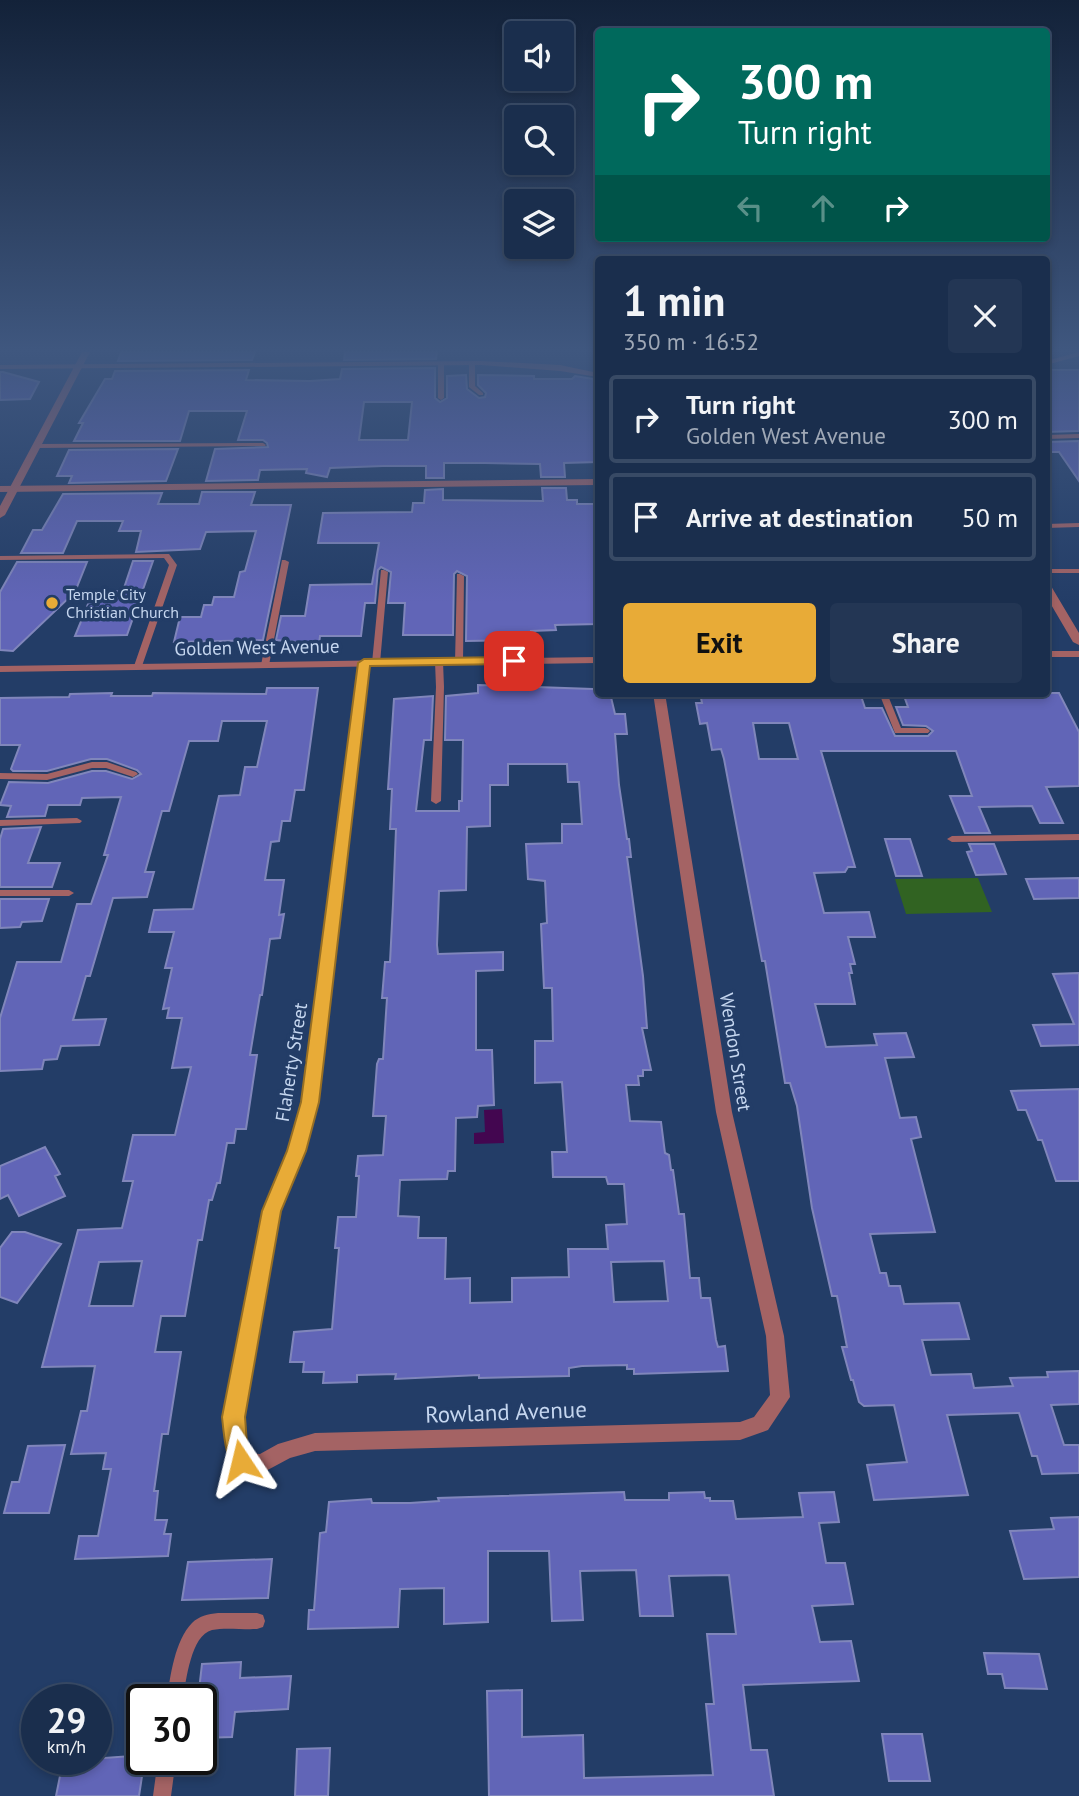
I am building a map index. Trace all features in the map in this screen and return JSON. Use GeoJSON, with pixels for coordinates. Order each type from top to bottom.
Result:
{"type":"FeatureCollection","features":[{"type":"Feature","properties":{"kind":"street"},"geometry":{"type":"LineString","coordinates":[[0,515],[41,436]]}},
{"type":"Feature","properties":{"kind":"street"},"geometry":{"type":"LineString","coordinates":[[0,489],[595,482]]}},
{"type":"Feature","properties":{"kind":"street"},"geometry":{"type":"LineString","coordinates":[[1050,593],[1079,642]]}},
{"type":"Feature","properties":{"kind":"street"},"geometry":{"type":"LineString","coordinates":[[1050,654],[1079,654]]}},
{"type":"Feature","properties":{"kind":"street","name":"Golden West Avenue"},"geometry":{"type":"LineString","coordinates":[[0,668],[595,660]]}},
{"type":"Feature","properties":{"kind":"street","name":"Flaherty Street"},"geometry":{"type":"LineString","coordinates":[[241,1461],[233,1417],[272,1211],[296,1151],[310,1102],[370,663]]}},
{"type":"Feature","properties":{"kind":"street","name":"Wendon Street"},"geometry":{"type":"LineString","coordinates":[[660,697],[724,1112],[775,1336],[780,1396],[770,1412]]}},
{"type":"Feature","properties":{"kind":"street","name":"Rowland Avenue"},"geometry":{"type":"LineString","coordinates":[[241,1461],[262,1464],[285,1450],[315,1442],[740,1431],[761,1424],[770,1412]]}},
{"type":"Feature","properties":{"kind":"lane"},"geometry":{"type":"LineString","coordinates":[[1050,436],[1079,436]]}},
{"type":"Feature","properties":{"kind":"lane"},"geometry":{"type":"LineString","coordinates":[[36,446],[262,445]]}},
{"type":"Feature","properties":{"kind":"lane"},"geometry":{"type":"LineString","coordinates":[[1050,526],[1079,525]]}},
{"type":"Feature","properties":{"kind":"lane"},"geometry":{"type":"LineString","coordinates":[[0,558],[166,556],[173,565],[138,666]]}},
{"type":"Feature","properties":{"kind":"lane"},"geometry":{"type":"LineString","coordinates":[[265,665],[285,562]]}},
{"type":"Feature","properties":{"kind":"lane"},"geometry":{"type":"LineString","coordinates":[[1050,571],[1079,570]]}},
{"type":"Feature","properties":{"kind":"lane"},"geometry":{"type":"LineString","coordinates":[[370,663],[384,572]]}},
{"type":"Feature","properties":{"kind":"lane"},"geometry":{"type":"LineString","coordinates":[[459,662],[460,576]]}},
{"type":"Feature","properties":{"kind":"lane"},"geometry":{"type":"LineString","coordinates":[[436,801],[439,662]]}},
{"type":"Feature","properties":{"kind":"lane"},"geometry":{"type":"LineString","coordinates":[[885,697],[898,731],[925,730]]}},
{"type":"Feature","properties":{"kind":"lane"},"geometry":{"type":"LineString","coordinates":[[0,776],[47,777],[100,765],[133,774]]}},
{"type":"Feature","properties":{"kind":"lane"},"geometry":{"type":"LineString","coordinates":[[0,823],[77,821]]}},
{"type":"Feature","properties":{"kind":"lane"},"geometry":{"type":"LineString","coordinates":[[952,839],[1079,837]]}},
{"type":"Feature","properties":{"kind":"lane"},"geometry":{"type":"LineString","coordinates":[[0,893],[69,893]]}},
{"type":"Feature","properties":{"kind":"lane"},"geometry":{"type":"LineString","coordinates":[[178,1684],[186,1649],[198,1629],[205,1623],[257,1621]]}},
{"type":"Feature","properties":{"kind":"lane"},"geometry":{"type":"LineString","coordinates":[[162,1796],[165,1775]]}},
{"type":"Feature","properties":{"kind":"green space"},"geometry":{"type":"Polygon","coordinates":[[[978,878],[992,912],[906,914],[895,879],[978,878]]]}},
{"type":"Feature","properties":{"kind":"shaded area"},"geometry":{"type":"Polygon","coordinates":[[[502,1109],[504,1143],[474,1144],[474,1133],[485,1132],[484,1110],[502,1109]]]}},
{"type":"Feature","properties":{"kind":"building"},"geometry":{"type":"Polygon","coordinates":[[[77,436],[182,436],[180,441],[74,441],[77,436]]]}},
{"type":"Feature","properties":{"kind":"building"},"geometry":{"type":"Polygon","coordinates":[[[239,436],[360,436],[359,440],[408,440],[408,436],[595,436],[595,462],[564,463],[565,477],[541,477],[540,464],[444,463],[444,478],[426,478],[426,466],[383,466],[330,468],[327,477],[306,473],[307,469],[260,470],[258,480],[206,481],[215,449],[268,447],[263,440],[238,440],[239,436]]]}},
{"type":"Feature","properties":{"kind":"building"},"geometry":{"type":"Polygon","coordinates":[[[1079,441],[1079,481],[1059,452],[1050,452],[1050,442],[1079,441]]]}},
{"type":"Feature","properties":{"kind":"building"},"geometry":{"type":"Polygon","coordinates":[[[178,449],[166,481],[69,483],[72,476],[57,476],[69,450],[178,449]]]}},
{"type":"Feature","properties":{"kind":"building"},"geometry":{"type":"Polygon","coordinates":[[[542,488],[566,488],[567,500],[577,500],[577,504],[595,504],[595,624],[555,625],[556,630],[531,631],[532,640],[466,641],[467,576],[457,571],[454,574],[453,635],[403,635],[405,603],[388,603],[391,572],[381,567],[378,570],[375,603],[365,603],[361,636],[320,636],[319,644],[276,640],[281,616],[305,616],[310,585],[372,584],[379,543],[318,543],[323,513],[412,512],[413,503],[424,503],[425,490],[443,489],[443,500],[543,501],[542,488]]]}},
{"type":"Feature","properties":{"kind":"building"},"geometry":{"type":"Polygon","coordinates":[[[202,492],[255,492],[251,505],[291,505],[263,640],[174,642],[180,617],[201,617],[204,605],[212,605],[214,597],[234,597],[240,572],[245,571],[256,531],[206,532],[200,549],[136,552],[141,531],[119,531],[123,521],[77,521],[63,553],[21,553],[33,530],[42,530],[63,494],[162,493],[158,504],[199,504],[202,492]]]}},
{"type":"Feature","properties":{"kind":"building"},"geometry":{"type":"Polygon","coordinates":[[[133,561],[153,561],[127,635],[75,636],[93,592],[123,591],[133,561]]]}},
{"type":"Feature","properties":{"kind":"building"},"geometry":{"type":"Polygon","coordinates":[[[17,562],[87,562],[75,592],[13,651],[0,650],[0,592],[17,562]]]}},
{"type":"Feature","properties":{"kind":"building"},"geometry":{"type":"Polygon","coordinates":[[[478,685],[593,689],[595,697],[611,697],[615,714],[625,714],[627,734],[615,734],[619,785],[631,857],[627,857],[643,976],[647,1028],[642,1028],[651,1070],[643,1070],[643,1076],[638,1076],[639,1085],[626,1085],[630,1121],[661,1122],[665,1153],[669,1155],[673,1170],[679,1214],[684,1214],[690,1278],[699,1278],[701,1298],[710,1298],[716,1340],[718,1347],[725,1346],[728,1371],[634,1374],[634,1369],[627,1369],[627,1365],[582,1366],[569,1368],[569,1376],[479,1378],[479,1375],[395,1379],[396,1374],[357,1375],[357,1382],[323,1383],[324,1372],[303,1372],[304,1362],[290,1362],[294,1332],[332,1329],[339,1248],[335,1248],[338,1217],[356,1217],[358,1156],[383,1155],[386,1116],[373,1116],[377,1064],[379,1059],[383,1059],[387,998],[382,998],[385,962],[390,962],[393,904],[396,829],[390,829],[392,789],[388,789],[394,699],[433,696],[431,740],[424,740],[416,811],[459,811],[459,801],[462,801],[463,740],[445,740],[446,696],[478,693],[478,685]],[[508,764],[508,785],[490,785],[490,826],[467,827],[466,890],[439,891],[438,954],[503,952],[503,970],[476,971],[476,1050],[492,1050],[494,1105],[478,1106],[477,1117],[456,1118],[455,1171],[448,1171],[447,1179],[400,1180],[398,1216],[419,1217],[418,1238],[446,1238],[445,1279],[470,1278],[470,1303],[512,1302],[512,1278],[569,1277],[568,1249],[608,1249],[606,1225],[627,1224],[624,1184],[608,1184],[606,1177],[553,1177],[552,1152],[567,1152],[562,1082],[535,1083],[535,1041],[553,1041],[552,988],[544,988],[541,924],[547,923],[545,881],[528,879],[526,844],[562,843],[562,824],[582,824],[579,782],[568,782],[567,764],[508,764]],[[664,1261],[611,1262],[614,1302],[668,1301],[664,1261]]]}},
{"type":"Feature","properties":{"kind":"building"},"geometry":{"type":"Polygon","coordinates":[[[267,688],[318,688],[304,790],[295,790],[290,821],[282,821],[279,841],[271,842],[265,880],[284,880],[279,915],[284,914],[280,938],[270,939],[260,995],[250,1055],[257,1055],[246,1129],[236,1129],[234,1143],[227,1143],[220,1183],[217,1183],[212,1200],[209,1200],[202,1240],[198,1240],[185,1316],[161,1316],[155,1352],[181,1352],[168,1434],[162,1434],[154,1491],[158,1491],[155,1520],[167,1520],[164,1534],[171,1534],[168,1556],[75,1559],[79,1536],[98,1536],[111,1469],[103,1469],[106,1453],[71,1454],[81,1411],[87,1411],[95,1366],[42,1367],[78,1230],[122,1228],[133,1181],[123,1181],[133,1135],[175,1135],[191,1067],[172,1068],[182,1018],[167,1018],[169,1008],[163,1009],[172,968],[165,968],[174,932],[149,932],[154,910],[193,909],[219,796],[240,795],[245,767],[257,767],[267,721],[222,721],[218,741],[189,741],[169,811],[162,811],[145,872],[154,872],[147,897],[113,898],[90,976],[86,976],[73,1020],[106,1019],[99,1045],[61,1046],[57,1059],[44,1060],[42,1069],[0,1071],[0,1018],[17,962],[61,962],[77,904],[91,904],[108,855],[104,855],[121,797],[82,798],[80,805],[48,805],[45,816],[7,817],[11,806],[0,805],[9,782],[48,783],[92,771],[106,771],[132,779],[141,774],[107,759],[91,759],[47,771],[13,771],[11,769],[20,745],[0,745],[0,698],[112,693],[111,696],[152,696],[153,693],[266,694],[267,688]],[[142,1261],[99,1262],[89,1306],[133,1306],[142,1261]]]}},
{"type":"Feature","properties":{"kind":"building"},"geometry":{"type":"Polygon","coordinates":[[[1050,693],[1059,693],[1079,732],[1079,786],[1046,787],[1063,823],[1040,823],[1032,806],[979,807],[990,833],[965,833],[950,796],[972,796],[956,751],[821,751],[855,867],[848,867],[845,872],[814,873],[824,913],[869,912],[875,937],[848,937],[855,964],[850,964],[852,973],[849,973],[855,1004],[815,1004],[826,1047],[877,1045],[874,1034],[906,1033],[914,1057],[885,1058],[900,1118],[916,1117],[921,1137],[911,1139],[935,1232],[870,1234],[880,1273],[886,1273],[889,1286],[900,1286],[904,1304],[959,1303],[969,1339],[922,1340],[931,1375],[971,1374],[974,1388],[1013,1386],[1010,1378],[1048,1377],[1047,1372],[1079,1371],[1079,1404],[1051,1405],[1064,1445],[1079,1445],[1079,1473],[1042,1474],[1037,1456],[1032,1456],[1019,1413],[947,1415],[968,1495],[874,1500],[867,1465],[907,1462],[894,1405],[864,1406],[859,1402],[851,1380],[842,1347],[847,1347],[837,1296],[832,1296],[812,1208],[797,1106],[790,1083],[785,1083],[765,961],[762,961],[724,759],[721,749],[712,750],[707,723],[700,724],[696,703],[702,703],[701,697],[861,697],[865,708],[882,708],[895,736],[928,736],[933,731],[926,726],[903,725],[896,707],[908,707],[904,697],[1050,697],[1050,693]],[[753,723],[759,759],[798,759],[789,723],[753,723]]]}},
{"type":"Feature","properties":{"kind":"building"},"geometry":{"type":"Polygon","coordinates":[[[41,827],[28,863],[60,863],[52,887],[0,887],[0,839],[3,829],[41,827]]]}},
{"type":"Feature","properties":{"kind":"building"},"geometry":{"type":"Polygon","coordinates":[[[885,839],[910,839],[922,876],[896,876],[885,839]]]}},
{"type":"Feature","properties":{"kind":"building"},"geometry":{"type":"Polygon","coordinates":[[[969,844],[994,844],[1006,874],[976,875],[967,852],[972,851],[969,844]]]}},
{"type":"Feature","properties":{"kind":"building"},"geometry":{"type":"Polygon","coordinates":[[[1079,878],[1079,898],[1034,899],[1026,879],[1079,878]]]}},
{"type":"Feature","properties":{"kind":"building"},"geometry":{"type":"Polygon","coordinates":[[[0,899],[49,899],[42,921],[22,922],[20,927],[0,928],[0,899]]]}},
{"type":"Feature","properties":{"kind":"building"},"geometry":{"type":"Polygon","coordinates":[[[1079,973],[1079,1045],[1041,1046],[1033,1025],[1074,1024],[1053,974],[1079,973]]]}},
{"type":"Feature","properties":{"kind":"building"},"geometry":{"type":"Polygon","coordinates":[[[1079,1089],[1079,1181],[1056,1181],[1042,1140],[1038,1140],[1026,1110],[1018,1110],[1011,1091],[1079,1089]]]}},
{"type":"Feature","properties":{"kind":"building"},"geometry":{"type":"Polygon","coordinates":[[[45,1147],[60,1174],[55,1176],[65,1196],[19,1216],[8,1195],[0,1199],[0,1166],[45,1147]]]}},
{"type":"Feature","properties":{"kind":"building"},"geometry":{"type":"Polygon","coordinates":[[[12,1232],[25,1232],[61,1244],[17,1303],[0,1297],[0,1248],[12,1232]]]}},
{"type":"Feature","properties":{"kind":"building"},"geometry":{"type":"Polygon","coordinates":[[[65,1445],[49,1513],[4,1513],[12,1482],[19,1482],[28,1446],[65,1445]]]}},
{"type":"Feature","properties":{"kind":"building"},"geometry":{"type":"Polygon","coordinates":[[[624,1492],[625,1500],[669,1500],[669,1493],[704,1492],[705,1498],[710,1498],[710,1501],[733,1501],[736,1519],[803,1517],[799,1493],[834,1492],[839,1522],[819,1523],[826,1563],[845,1563],[853,1604],[812,1606],[820,1642],[851,1641],[859,1681],[743,1685],[751,1750],[767,1750],[774,1796],[489,1796],[487,1691],[522,1690],[522,1737],[583,1735],[584,1778],[713,1775],[706,1704],[714,1704],[707,1634],[736,1634],[729,1575],[669,1576],[673,1616],[640,1616],[636,1570],[580,1571],[583,1620],[552,1621],[549,1551],[488,1551],[488,1622],[444,1624],[444,1588],[400,1589],[398,1627],[308,1629],[309,1610],[314,1610],[320,1533],[326,1532],[329,1502],[371,1499],[372,1503],[410,1503],[439,1501],[438,1498],[624,1492]]]}},
{"type":"Feature","properties":{"kind":"building"},"geometry":{"type":"Polygon","coordinates":[[[1079,1517],[1079,1577],[1024,1579],[1010,1531],[1054,1529],[1051,1518],[1079,1517]]]}},
{"type":"Feature","properties":{"kind":"building"},"geometry":{"type":"Polygon","coordinates":[[[272,1559],[268,1598],[182,1600],[188,1562],[272,1559]]]}},
{"type":"Feature","properties":{"kind":"building"},"geometry":{"type":"Polygon","coordinates":[[[984,1653],[1039,1654],[1047,1689],[1005,1688],[1002,1674],[988,1674],[984,1653]]]}},
{"type":"Feature","properties":{"kind":"building"},"geometry":{"type":"Polygon","coordinates":[[[241,1662],[240,1678],[291,1676],[288,1709],[235,1712],[232,1737],[217,1737],[217,1684],[200,1684],[202,1664],[241,1662]]]}},
{"type":"Feature","properties":{"kind":"building"},"geometry":{"type":"Polygon","coordinates":[[[882,1734],[922,1734],[930,1781],[889,1781],[882,1734]]]}},
{"type":"Feature","properties":{"kind":"building"},"geometry":{"type":"Polygon","coordinates":[[[330,1748],[328,1796],[295,1796],[297,1749],[330,1748]]]}},
{"type":"Feature","properties":{"kind":"building"},"geometry":{"type":"Polygon","coordinates":[[[126,1756],[126,1775],[142,1775],[139,1796],[56,1796],[60,1775],[112,1775],[112,1757],[126,1756]]]}},
{"type":"Feature","properties":{"kind":"place","name":"Temple City Christian Church"},"geometry":{"type":"Point","coordinates":[52,603]}},
{"type":"Feature","properties":{"kind":"route"},"geometry":{"type":"LineString","coordinates":[[241,1461],[233,1417],[272,1211],[296,1151],[310,1102],[364,663],[514,661]]}}]}
